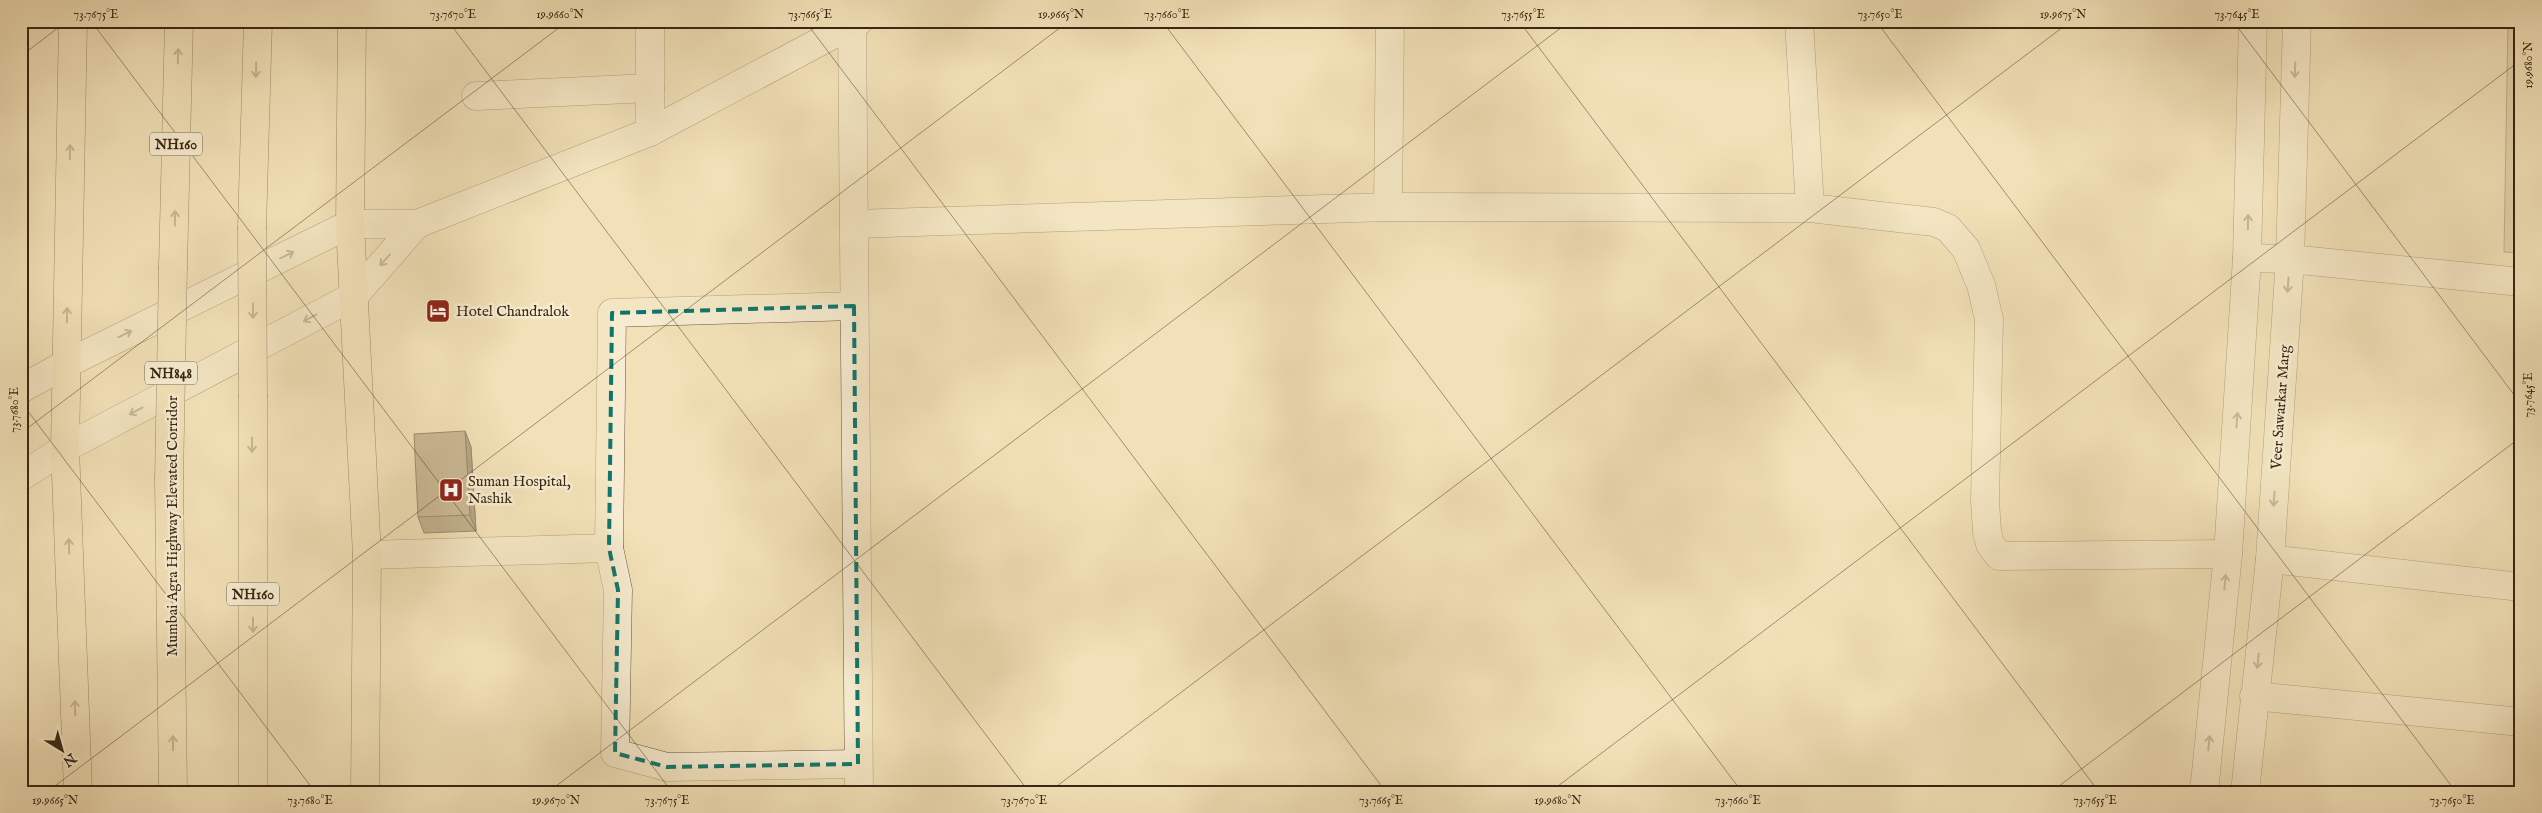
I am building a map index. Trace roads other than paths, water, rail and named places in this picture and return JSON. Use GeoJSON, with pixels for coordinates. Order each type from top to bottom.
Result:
{"type":"FeatureCollection","features":[{"type":"Feature","properties":{"kind":"main road"},"geometry":{"type":"LineString","coordinates":[[73,21],[66,448],[78,792]]}},
{"type":"Feature","properties":{"kind":"main road","name":"Mumbai Agra Highway Elevated Corridor"},"geometry":{"type":"LineString","coordinates":[[173,792],[169,479],[179,21]]}},
{"type":"Feature","properties":{"kind":"main road","name":"NH160"},"geometry":{"type":"LineString","coordinates":[[253,792],[253,217],[258,21]]}},
{"type":"Feature","properties":{"kind":"main road"},"geometry":{"type":"LineString","coordinates":[[352,21],[350,224],[366,555],[365,792]]}},
{"type":"Feature","properties":{"kind":"street"},"geometry":{"type":"LineString","coordinates":[[650,21],[650,132]]}},
{"type":"Feature","properties":{"kind":"street"},"geometry":{"type":"LineString","coordinates":[[1388,207],[1390,21]]}},
{"type":"Feature","properties":{"kind":"street"},"geometry":{"type":"LineString","coordinates":[[1799,21],[1810,208]]}},
{"type":"Feature","properties":{"kind":"street"},"geometry":{"type":"LineString","coordinates":[[2204,792],[2228,554],[2247,258],[2253,21]]}},
{"type":"Feature","properties":{"kind":"street","name":"Veer Sawarkar Marg"},"geometry":{"type":"LineString","coordinates":[[2245,792],[2270,559],[2290,259],[2296,21]]}},
{"type":"Feature","properties":{"kind":"street"},"geometry":{"type":"LineString","coordinates":[[21,389],[66,364],[350,224],[417,224],[650,132],[854,22],[854,306],[859,792]]}},
{"type":"Feature","properties":{"kind":"street"},"geometry":{"type":"LineString","coordinates":[[476,96],[650,88]]}},
{"type":"Feature","properties":{"kind":"street"},"geometry":{"type":"LineString","coordinates":[[854,224],[1388,207],[1810,208],[1934,222],[1948,228],[1966,249],[1981,285],[1990,319],[1985,501],[1987,532],[1990,544],[1999,556],[2228,554]]}},
{"type":"Feature","properties":{"kind":"street"},"geometry":{"type":"LineString","coordinates":[[21,477],[66,448],[354,296],[417,224]]}},
{"type":"Feature","properties":{"kind":"street"},"geometry":{"type":"LineString","coordinates":[[2247,258],[2290,259],[2521,282]]}},
{"type":"Feature","properties":{"kind":"street"},"geometry":{"type":"LineString","coordinates":[[854,306],[612,313],[609,548],[618,590],[614,753],[667,767],[858,764]]}},
{"type":"Feature","properties":{"kind":"street"},"geometry":{"type":"LineString","coordinates":[[366,555],[609,548]]}},
{"type":"Feature","properties":{"kind":"street"},"geometry":{"type":"LineString","coordinates":[[2270,559],[2521,587]]}},
{"type":"Feature","properties":{"kind":"street"},"geometry":{"type":"LineString","coordinates":[[2254,696],[2521,722]]}},
{"type":"Feature","properties":{"kind":"place","name":"Hotel Chandralok"},"geometry":{"type":"Point","coordinates":[438,311]}},
{"type":"Feature","properties":{"kind":"place","name":"Suman Hospital, Nashik"},"geometry":{"type":"Point","coordinates":[451,490]}}]}
